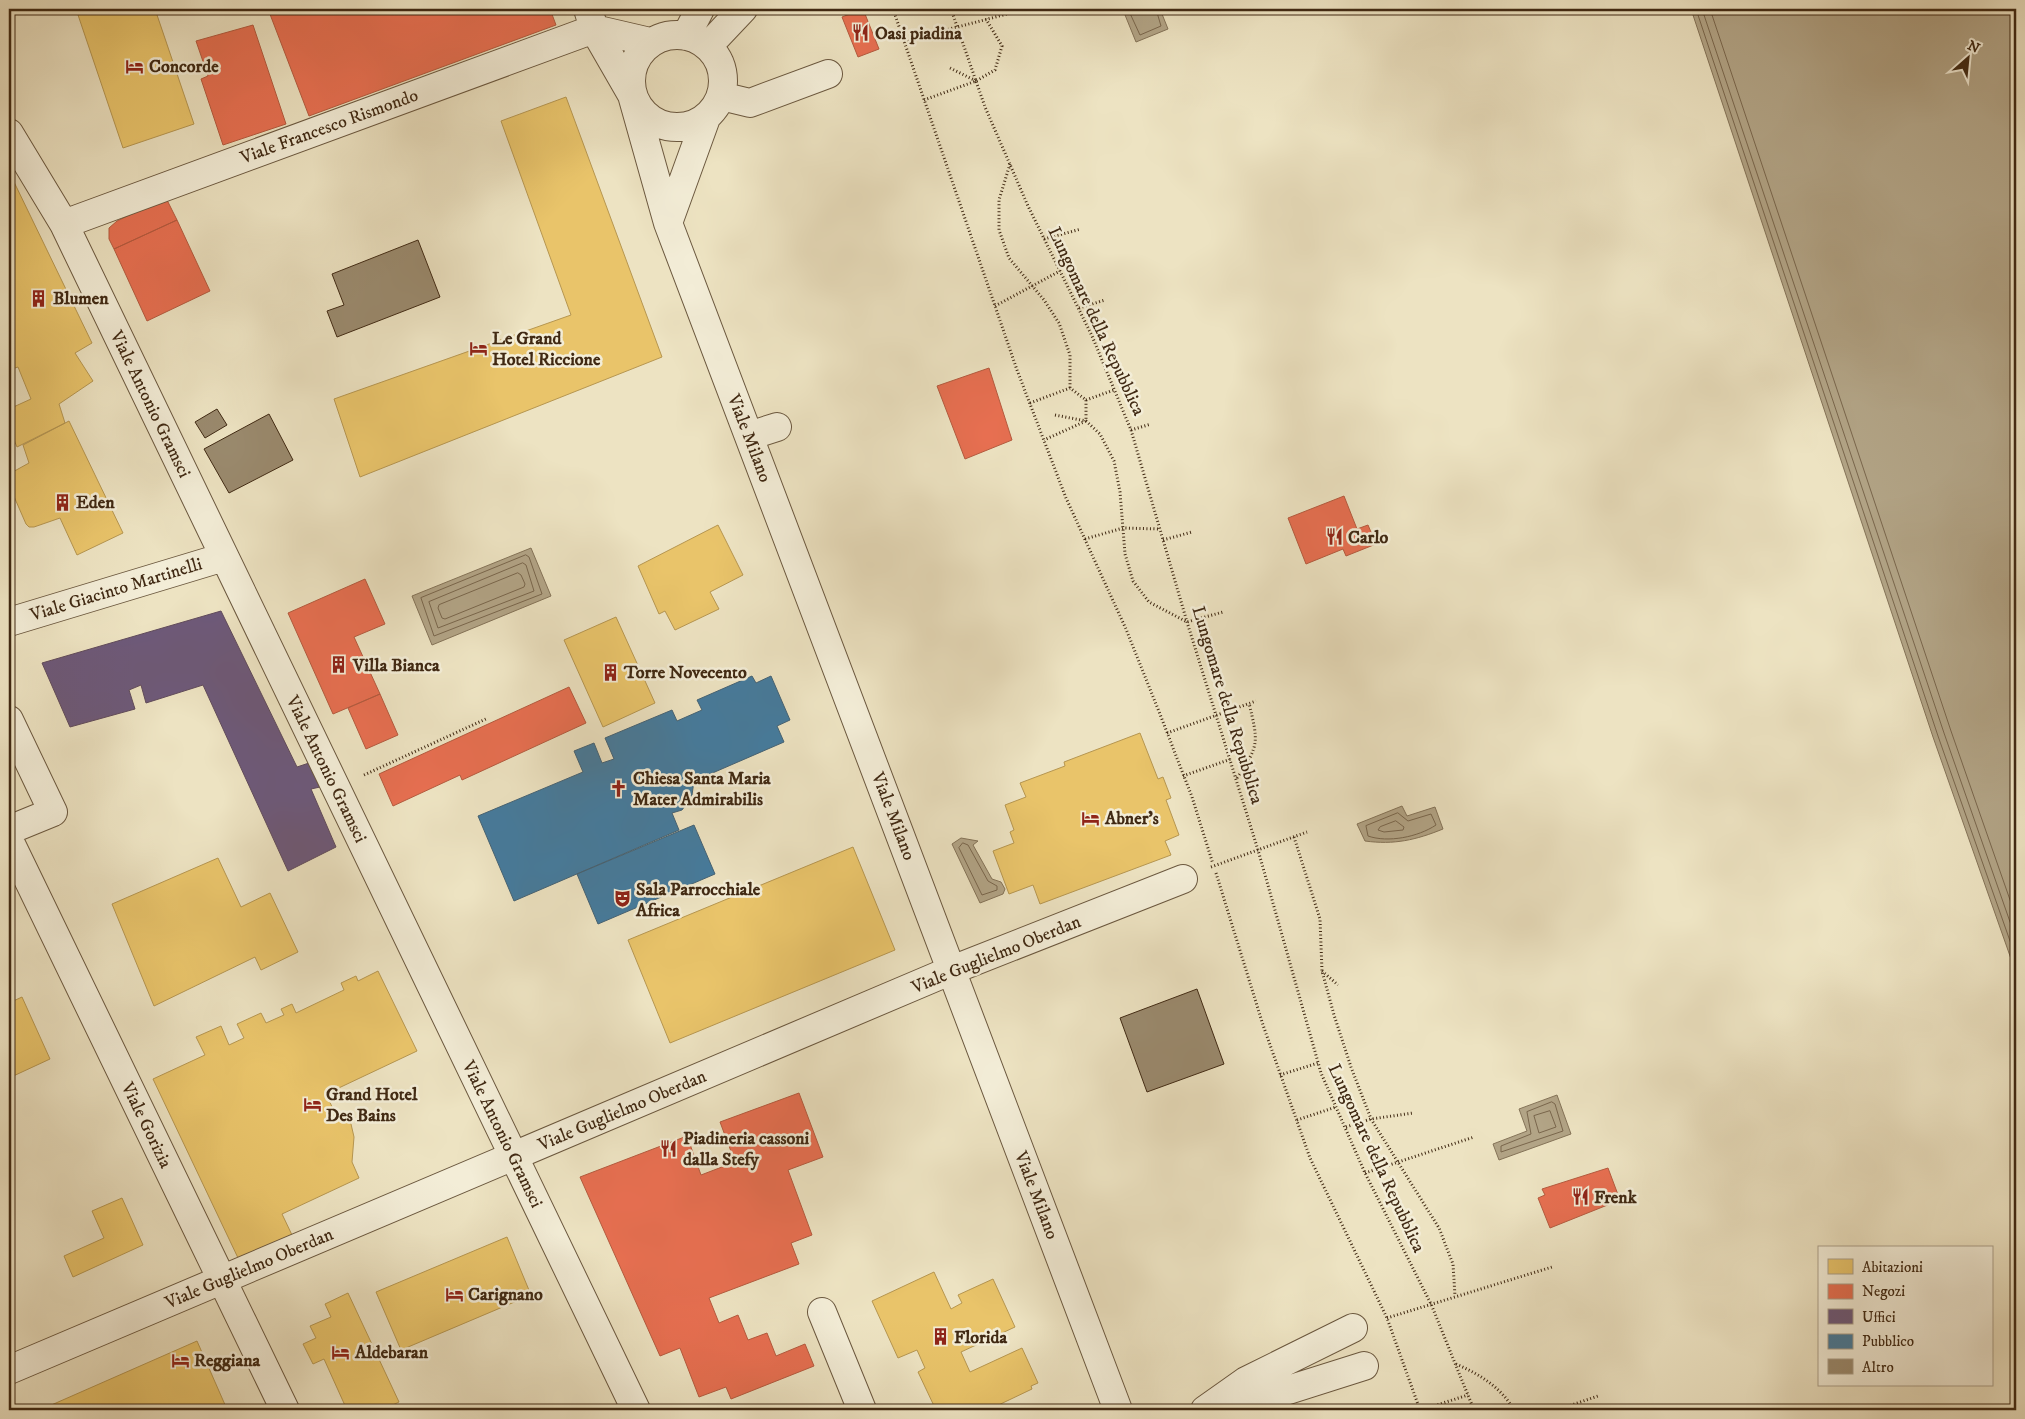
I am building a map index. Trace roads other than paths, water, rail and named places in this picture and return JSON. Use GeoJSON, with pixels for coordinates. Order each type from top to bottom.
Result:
{"type":"FeatureCollection","features":[{"type":"Feature","properties":{"kind":"street"},"geometry":{"type":"LineString","coordinates":[[697,41],[700,9]]}},
{"type":"Feature","properties":{"kind":"street"},"geometry":{"type":"LineString","coordinates":[[697,41],[743,9]]}},
{"type":"Feature","properties":{"kind":"street"},"geometry":{"type":"LineString","coordinates":[[591,19],[650,42]]}},
{"type":"Feature","properties":{"kind":"street","name":"Viale Milano"},"geometry":{"type":"LineString","coordinates":[[591,19],[632,95],[668,223],[1118,1410]]}},
{"type":"Feature","properties":{"kind":"street","name":"Viale Francesco Rismondo"},"geometry":{"type":"LineString","coordinates":[[64,224],[591,19]]}},
{"type":"Feature","properties":{"kind":"street"},"geometry":{"type":"LineString","coordinates":[[674,34],[697,41],[716,56],[722,69],[724,82],[722,96],[715,108],[706,118],[692,126],[678,128],[663,126],[649,119],[639,109],[632,95],[630,80],[632,66],[640,53],[650,42],[674,34]]}},
{"type":"Feature","properties":{"kind":"street"},"geometry":{"type":"LineString","coordinates":[[722,96],[750,103],[828,74]]}},
{"type":"Feature","properties":{"kind":"street"},"geometry":{"type":"LineString","coordinates":[[668,223],[706,118]]}},
{"type":"Feature","properties":{"kind":"street","name":"Viale Antonio Gramsci"},"geometry":{"type":"LineString","coordinates":[[9,133],[64,224],[636,1410]]}},
{"type":"Feature","properties":{"kind":"street"},"geometry":{"type":"LineString","coordinates":[[750,436],[777,427]]}},
{"type":"Feature","properties":{"kind":"street","name":"Viale Giacinto Martinelli"},"geometry":{"type":"LineString","coordinates":[[9,622],[224,557]]}},
{"type":"Feature","properties":{"kind":"street"},"geometry":{"type":"LineString","coordinates":[[9,720],[52,812],[9,830]]}},
{"type":"Feature","properties":{"kind":"street","name":"Viale Gorizia"},"geometry":{"type":"LineString","coordinates":[[9,840],[285,1410]]}},
{"type":"Feature","properties":{"kind":"street","name":"Viale Guglielmo Oberdan"},"geometry":{"type":"LineString","coordinates":[[9,1370],[952,970],[1183,879]]}},
{"type":"Feature","properties":{"kind":"street"},"geometry":{"type":"LineString","coordinates":[[822,1312],[862,1410]]}},
{"type":"Feature","properties":{"kind":"street"},"geometry":{"type":"LineString","coordinates":[[1205,1410],[1246,1381],[1353,1328]]}},
{"type":"Feature","properties":{"kind":"street"},"geometry":{"type":"LineString","coordinates":[[1225,1410],[1364,1366]]}},
{"type":"Feature","properties":{"kind":"water"},"geometry":{"type":"Polygon","coordinates":[[[1160,9],[1168,29],[1136,42],[1123,10],[1160,9]]]}},
{"type":"Feature","properties":{"kind":"water"},"geometry":{"type":"Polygon","coordinates":[[[1691,9],[2016,9],[2016,973],[1933,737],[1691,9]]]}},
{"type":"Feature","properties":{"kind":"water"},"geometry":{"type":"Polygon","coordinates":[[[531,548],[551,596],[432,645],[412,596],[531,548]]]}},
{"type":"Feature","properties":{"kind":"water"},"geometry":{"type":"Polygon","coordinates":[[[1402,806],[1407,816],[1435,807],[1443,829],[1405,841],[1365,841],[1357,824],[1402,806]]]}},
{"type":"Feature","properties":{"kind":"water"},"geometry":{"type":"Polygon","coordinates":[[[961,838],[978,841],[973,845],[992,879],[1001,882],[1005,889],[1003,894],[980,903],[952,844],[961,838]]]}},
{"type":"Feature","properties":{"kind":"water"},"geometry":{"type":"Polygon","coordinates":[[[1557,1095],[1571,1134],[1499,1160],[1493,1144],[1527,1131],[1519,1109],[1557,1095]]]}},
{"type":"Feature","properties":{"kind":"place","name":"Oasi piadina"},"geometry":{"type":"Point","coordinates":[861,33]}},
{"type":"Feature","properties":{"kind":"place","name":"Concorde"},"geometry":{"type":"Point","coordinates":[135,66]}},
{"type":"Feature","properties":{"kind":"place","name":"Blumen"},"geometry":{"type":"Point","coordinates":[39,298]}},
{"type":"Feature","properties":{"kind":"place","name":"Le Grand Hotel Riccione"},"geometry":{"type":"Point","coordinates":[478,348]}},
{"type":"Feature","properties":{"kind":"place","name":"Eden"},"geometry":{"type":"Point","coordinates":[62,502]}},
{"type":"Feature","properties":{"kind":"place","name":"Carlo"},"geometry":{"type":"Point","coordinates":[1334,537]}},
{"type":"Feature","properties":{"kind":"place","name":"Villa Bianca"},"geometry":{"type":"Point","coordinates":[339,665]}},
{"type":"Feature","properties":{"kind":"place","name":"Torre Novecento"},"geometry":{"type":"Point","coordinates":[610,672]}},
{"type":"Feature","properties":{"kind":"place","name":"Chiesa Santa Maria Mater Admirabilis"},"geometry":{"type":"Point","coordinates":[619,788]}},
{"type":"Feature","properties":{"kind":"place","name":"Abner's"},"geometry":{"type":"Point","coordinates":[1091,818]}},
{"type":"Feature","properties":{"kind":"place","name":"Sala Parrocchiale Africa"},"geometry":{"type":"Point","coordinates":[622,899]}},
{"type":"Feature","properties":{"kind":"place","name":"Grand Hotel Des Bains"},"geometry":{"type":"Point","coordinates":[312,1104]}},
{"type":"Feature","properties":{"kind":"place","name":"Piadineria cassoni dalla Stefy"},"geometry":{"type":"Point","coordinates":[669,1148]}},
{"type":"Feature","properties":{"kind":"place","name":"Frenk"},"geometry":{"type":"Point","coordinates":[1580,1197]}},
{"type":"Feature","properties":{"kind":"place","name":"Carignano"},"geometry":{"type":"Point","coordinates":[454,1294]}},
{"type":"Feature","properties":{"kind":"place","name":"Florida"},"geometry":{"type":"Point","coordinates":[940,1337]}},
{"type":"Feature","properties":{"kind":"place","name":"Aldebaran"},"geometry":{"type":"Point","coordinates":[341,1352]}},
{"type":"Feature","properties":{"kind":"place","name":"Reggiana"},"geometry":{"type":"Point","coordinates":[180,1360]}}]}
